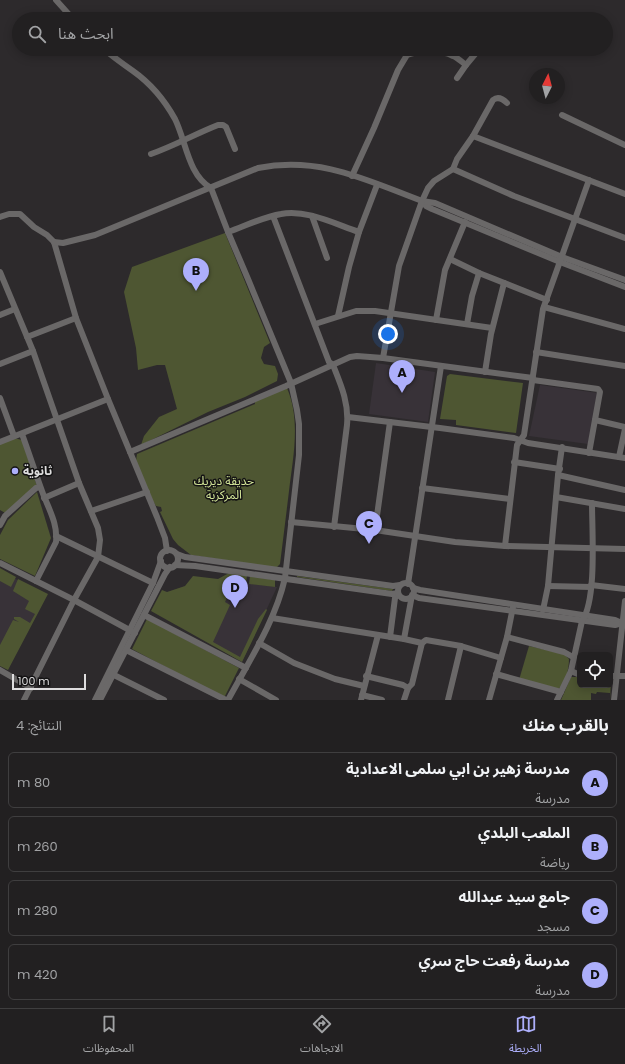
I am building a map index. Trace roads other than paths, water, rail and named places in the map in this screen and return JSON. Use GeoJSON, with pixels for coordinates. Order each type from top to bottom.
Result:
{"type":"FeatureCollection","features":[{"type":"Feature","properties":{"kind":"street"},"geometry":{"type":"LineString","coordinates":[[56,0],[67,12]]}},
{"type":"Feature","properties":{"kind":"street"},"geometry":{"type":"LineString","coordinates":[[113,56],[142,78],[175,119],[192,165],[204,184],[211,188],[291,383],[297,410],[300,440],[292,522],[282,591],[272,618],[246,668],[227,700],[126,650]]}},
{"type":"Feature","properties":{"kind":"street"},"geometry":{"type":"LineString","coordinates":[[352,176],[398,70],[406,56]]}},
{"type":"Feature","properties":{"kind":"street"},"geometry":{"type":"LineString","coordinates":[[454,56],[466,65]]}},
{"type":"Feature","properties":{"kind":"street"},"geometry":{"type":"LineString","coordinates":[[458,78],[474,56]]}},
{"type":"Feature","properties":{"kind":"street"},"geometry":{"type":"LineString","coordinates":[[383,358],[399,266],[428,188],[434,181],[453,169],[493,100],[495,98],[502,99],[507,103]]}},
{"type":"Feature","properties":{"kind":"street"},"geometry":{"type":"LineString","coordinates":[[562,115],[625,145]]}},
{"type":"Feature","properties":{"kind":"street"},"geometry":{"type":"LineString","coordinates":[[151,154],[178,144],[183,140],[218,124],[223,124],[226,127],[235,149]]}},
{"type":"Feature","properties":{"kind":"street"},"geometry":{"type":"LineString","coordinates":[[473,136],[625,194]]}},
{"type":"Feature","properties":{"kind":"street"},"geometry":{"type":"LineString","coordinates":[[54,242],[63,243],[95,235],[258,168],[296,164],[332,169],[422,201],[435,203],[561,260],[625,280]]}},
{"type":"Feature","properties":{"kind":"street"},"geometry":{"type":"LineString","coordinates":[[453,169],[514,196],[625,238]]}},
{"type":"Feature","properties":{"kind":"street"},"geometry":{"type":"LineString","coordinates":[[505,546],[514,462],[517,445],[524,435],[544,307],[589,180]]}},
{"type":"Feature","properties":{"kind":"street"},"geometry":{"type":"LineString","coordinates":[[338,316],[349,267],[359,232],[377,185]]}},
{"type":"Feature","properties":{"kind":"street"},"geometry":{"type":"LineString","coordinates":[[422,201],[429,208],[625,287]]}},
{"type":"Feature","properties":{"kind":"street"},"geometry":{"type":"LineString","coordinates":[[228,232],[273,216],[289,213],[312,216],[359,232]]}},
{"type":"Feature","properties":{"kind":"street"},"geometry":{"type":"LineString","coordinates":[[0,217],[9,214],[20,214],[54,242],[76,318],[147,492],[165,538],[167,550]]}},
{"type":"Feature","properties":{"kind":"street"},"geometry":{"type":"LineString","coordinates":[[273,216],[329,362],[333,364],[344,394],[348,417],[334,526]]}},
{"type":"Feature","properties":{"kind":"street"},"geometry":{"type":"LineString","coordinates":[[312,216],[327,258]]}},
{"type":"Feature","properties":{"kind":"street"},"geometry":{"type":"LineString","coordinates":[[436,320],[442,283],[465,222]]}},
{"type":"Feature","properties":{"kind":"street"},"geometry":{"type":"LineString","coordinates":[[450,259],[479,273],[547,300]]}},
{"type":"Feature","properties":{"kind":"street"},"geometry":{"type":"LineString","coordinates":[[0,272],[33,351],[79,483],[100,532],[98,557],[74,600],[24,700]]}},
{"type":"Feature","properties":{"kind":"street"},"geometry":{"type":"LineString","coordinates":[[466,324],[479,273]]}},
{"type":"Feature","properties":{"kind":"street"},"geometry":{"type":"LineString","coordinates":[[485,372],[492,328],[504,283]]}},
{"type":"Feature","properties":{"kind":"street"},"geometry":{"type":"LineString","coordinates":[[544,307],[625,329]]}},
{"type":"Feature","properties":{"kind":"street"},"geometry":{"type":"LineString","coordinates":[[0,315],[15,309]]}},
{"type":"Feature","properties":{"kind":"street"},"geometry":{"type":"LineString","coordinates":[[315,324],[356,311],[375,311],[492,328]]}},
{"type":"Feature","properties":{"kind":"street"},"geometry":{"type":"LineString","coordinates":[[27,337],[76,318]]}},
{"type":"Feature","properties":{"kind":"street"},"geometry":{"type":"LineString","coordinates":[[0,364],[33,351]]}},
{"type":"Feature","properties":{"kind":"street"},"geometry":{"type":"LineString","coordinates":[[536,352],[625,366]]}},
{"type":"Feature","properties":{"kind":"street"},"geometry":{"type":"LineString","coordinates":[[130,452],[350,356],[357,356],[383,358],[598,389],[600,392],[589,453]]}},
{"type":"Feature","properties":{"kind":"street"},"geometry":{"type":"LineString","coordinates":[[404,639],[412,595],[411,586],[422,488],[441,366]]}},
{"type":"Feature","properties":{"kind":"street"},"geometry":{"type":"LineString","coordinates":[[0,398],[14,436]]}},
{"type":"Feature","properties":{"kind":"street"},"geometry":{"type":"LineString","coordinates":[[0,442],[108,399]]}},
{"type":"Feature","properties":{"kind":"street"},"geometry":{"type":"LineString","coordinates":[[348,417],[514,438],[528,443],[562,447],[622,458],[625,428],[595,420]]}},
{"type":"Feature","properties":{"kind":"street"},"geometry":{"type":"LineString","coordinates":[[375,530],[390,422]]}},
{"type":"Feature","properties":{"kind":"street"},"geometry":{"type":"LineString","coordinates":[[22,434],[44,498],[50,508],[56,536],[56,542],[36,581]]}},
{"type":"Feature","properties":{"kind":"street"},"geometry":{"type":"LineString","coordinates":[[542,615],[548,586],[562,447]]}},
{"type":"Feature","properties":{"kind":"street"},"geometry":{"type":"LineString","coordinates":[[514,462],[559,472],[625,490]]}},
{"type":"Feature","properties":{"kind":"street"},"geometry":{"type":"LineString","coordinates":[[44,498],[79,483]]}},
{"type":"Feature","properties":{"kind":"street"},"geometry":{"type":"LineString","coordinates":[[0,524],[3,514],[36,488],[40,487]]}},
{"type":"Feature","properties":{"kind":"street"},"geometry":{"type":"LineString","coordinates":[[422,488],[510,499]]}},
{"type":"Feature","properties":{"kind":"street"},"geometry":{"type":"LineString","coordinates":[[91,511],[147,492]]}},
{"type":"Feature","properties":{"kind":"street"},"geometry":{"type":"LineString","coordinates":[[556,497],[625,509]]}},
{"type":"Feature","properties":{"kind":"street"},"geometry":{"type":"LineString","coordinates":[[557,700],[571,671],[573,656],[582,621],[586,615],[593,572],[592,503]]}},
{"type":"Feature","properties":{"kind":"street"},"geometry":{"type":"LineString","coordinates":[[292,522],[375,530],[455,542],[505,546],[625,549]]}},
{"type":"Feature","properties":{"kind":"street"},"geometry":{"type":"LineString","coordinates":[[56,536],[153,583]]}},
{"type":"Feature","properties":{"kind":"street"},"geometry":{"type":"LineString","coordinates":[[167,550],[185,557],[219,562],[393,586],[405,583],[420,590],[586,615],[615,620],[624,624]]}},
{"type":"Feature","properties":{"kind":"street"},"geometry":{"type":"LineString","coordinates":[[101,700],[126,650],[153,583],[161,561],[161,556],[167,550]]}},
{"type":"Feature","properties":{"kind":"street"},"geometry":{"type":"LineString","coordinates":[[95,700],[132,632],[178,560],[176,554]]}},
{"type":"Feature","properties":{"kind":"street"},"geometry":{"type":"LineString","coordinates":[[161,561],[164,566],[184,565],[218,569],[395,593],[403,598],[408,598],[412,595]]}},
{"type":"Feature","properties":{"kind":"street"},"geometry":{"type":"LineString","coordinates":[[218,569],[219,562]]}},
{"type":"Feature","properties":{"kind":"street"},"geometry":{"type":"LineString","coordinates":[[0,563],[74,600],[132,632]]}},
{"type":"Feature","properties":{"kind":"street"},"geometry":{"type":"LineString","coordinates":[[390,636],[395,593],[400,585]]}},
{"type":"Feature","properties":{"kind":"street"},"geometry":{"type":"LineString","coordinates":[[548,586],[591,586],[625,589]]}},
{"type":"Feature","properties":{"kind":"street"},"geometry":{"type":"LineString","coordinates":[[412,595],[419,598],[582,621],[615,625],[624,624]]}},
{"type":"Feature","properties":{"kind":"street"},"geometry":{"type":"LineString","coordinates":[[614,700],[624,624],[625,601]]}},
{"type":"Feature","properties":{"kind":"street"},"geometry":{"type":"LineString","coordinates":[[489,700],[507,637],[513,603]]}},
{"type":"Feature","properties":{"kind":"street"},"geometry":{"type":"LineString","coordinates":[[144,615],[246,668]]}},
{"type":"Feature","properties":{"kind":"street"},"geometry":{"type":"LineString","coordinates":[[272,618],[390,636],[422,643],[426,640],[461,646],[501,658]]}},
{"type":"Feature","properties":{"kind":"street"},"geometry":{"type":"LineString","coordinates":[[378,635],[361,697],[382,700]]}},
{"type":"Feature","properties":{"kind":"street"},"geometry":{"type":"LineString","coordinates":[[507,637],[564,652],[573,656]]}},
{"type":"Feature","properties":{"kind":"street"},"geometry":{"type":"LineString","coordinates":[[259,643],[294,663],[306,668],[335,679],[364,686]]}},
{"type":"Feature","properties":{"kind":"street"},"geometry":{"type":"LineString","coordinates":[[404,700],[408,688],[412,684],[422,643]]}},
{"type":"Feature","properties":{"kind":"street"},"geometry":{"type":"LineString","coordinates":[[448,700],[461,646]]}},
{"type":"Feature","properties":{"kind":"street"},"geometry":{"type":"LineString","coordinates":[[0,670],[31,688]]}},
{"type":"Feature","properties":{"kind":"street"},"geometry":{"type":"LineString","coordinates":[[571,671],[577,674]]}},
{"type":"Feature","properties":{"kind":"street"},"geometry":{"type":"LineString","coordinates":[[496,674],[561,692]]}},
{"type":"Feature","properties":{"kind":"street"},"geometry":{"type":"LineString","coordinates":[[114,675],[164,700]]}},
{"type":"Feature","properties":{"kind":"street"},"geometry":{"type":"LineString","coordinates":[[366,676],[403,685],[408,688]]}},
{"type":"Feature","properties":{"kind":"street"},"geometry":{"type":"LineString","coordinates":[[613,676],[625,676]]}},
{"type":"Feature","properties":{"kind":"street"},"geometry":{"type":"LineString","coordinates":[[239,679],[275,700]]}},
{"type":"Feature","properties":{"kind":"place","name":"الملعب البلدي"},"geometry":{"type":"Point","coordinates":[196,291]}},
{"type":"Feature","properties":{"kind":"place","name":"مدرسة زهير بن ابي سلمى الاعدادية"},"geometry":{"type":"Point","coordinates":[402,393]}},
{"type":"Feature","properties":{"kind":"place","name":"ثانوية"},"geometry":{"type":"Point","coordinates":[15,471]}},
{"type":"Feature","properties":{"kind":"place","name":"جامع سيد عبدالله"},"geometry":{"type":"Point","coordinates":[369,544]}},
{"type":"Feature","properties":{"kind":"place","name":"مدرسة رفعت حاج سري"},"geometry":{"type":"Point","coordinates":[235,608]}},
{"type":"Feature","properties":{"kind":"park label","name":"حديقة ديريك المركزية"},"geometry":{"type":"Point","coordinates":[224,488]}}]}
